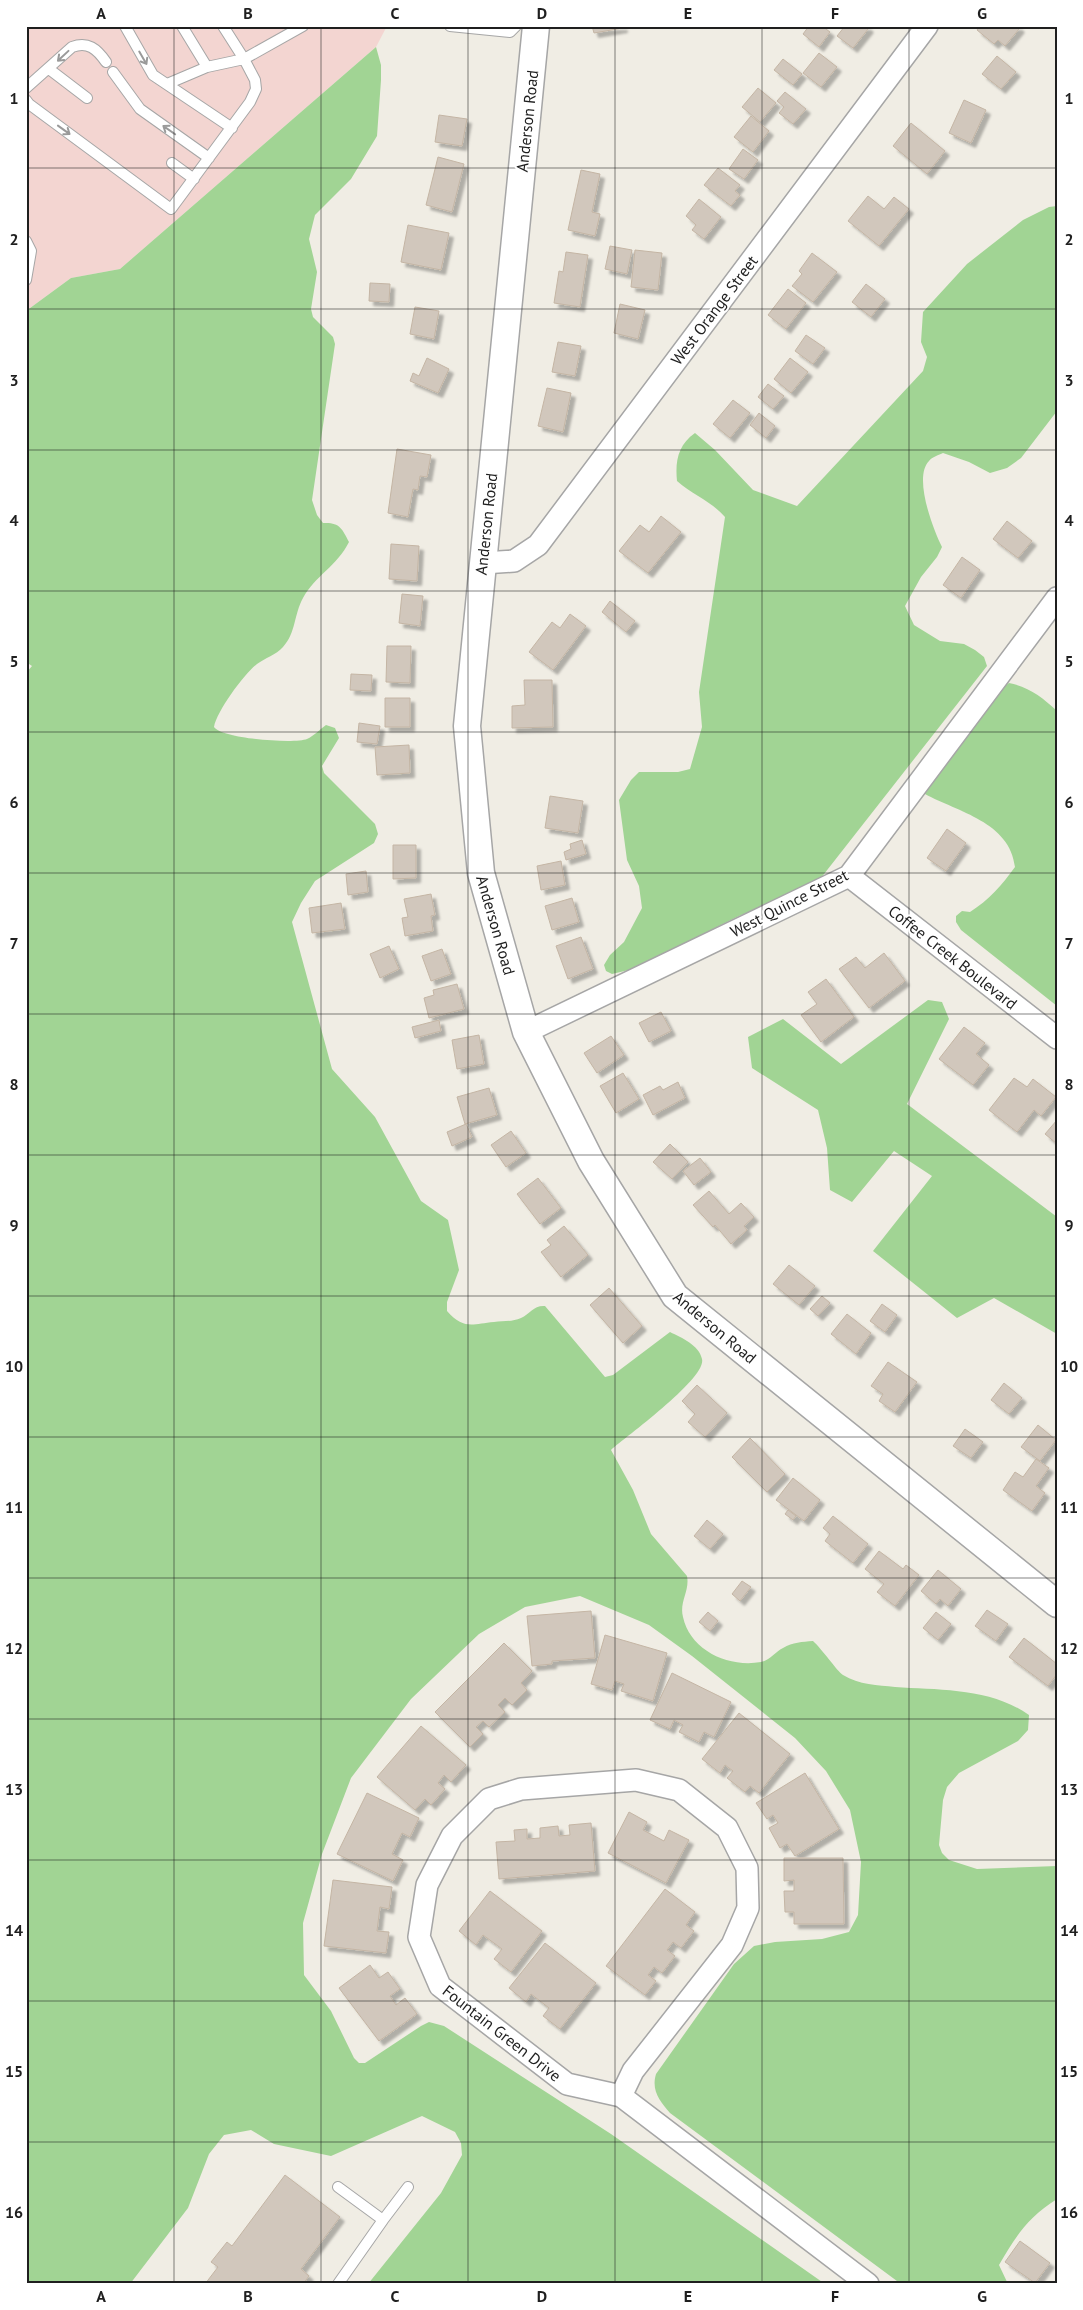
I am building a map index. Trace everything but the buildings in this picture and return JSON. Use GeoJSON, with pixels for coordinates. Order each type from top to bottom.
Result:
{"type":"FeatureCollection","features":[{"type":"Feature","properties":{"kind":"street","name":"Anderson Road"},"geometry":{"type":"LineString","coordinates":[[536,26],[466,726],[481,873],[526,1032],[591,1161],[676,1296],[1057,1604]]}},
{"type":"Feature","properties":{"kind":"street","name":"West Orange Street"},"geometry":{"type":"LineString","coordinates":[[482,563],[514,562],[538,545],[927,26]]}},
{"type":"Feature","properties":{"kind":"street","name":"West Quince Street"},"geometry":{"type":"LineString","coordinates":[[526,1032],[849,876],[1057,598]]}},
{"type":"Feature","properties":{"kind":"street","name":"Coffee Creek Boulevard"},"geometry":{"type":"LineString","coordinates":[[849,876],[1057,1038]]}},
{"type":"Feature","properties":{"kind":"street","name":"Fountain Green Drive"},"geometry":{"type":"LineString","coordinates":[[622,2096],[632,2071],[732,1945],[748,1908],[747,1868],[727,1828],[679,1790],[636,1780],[521,1789],[489,1800],[452,1836],[428,1885],[419,1937],[440,1986],[567,2084],[622,2096],[868,2284]]}},
{"type":"Feature","properties":{"kind":"lane"},"geometry":{"type":"LineString","coordinates":[[125,26],[153,75],[232,128]]}},
{"type":"Feature","properties":{"kind":"lane"},"geometry":{"type":"LineString","coordinates":[[182,26],[207,67]]}},
{"type":"Feature","properties":{"kind":"lane"},"geometry":{"type":"LineString","coordinates":[[26,100],[28,104],[171,208],[232,128],[250,102],[256,89],[255,80],[244,59],[223,26]]}},
{"type":"Feature","properties":{"kind":"lane"},"geometry":{"type":"LineString","coordinates":[[167,84],[207,67],[244,59],[303,26]]}},
{"type":"Feature","properties":{"kind":"lane"},"geometry":{"type":"LineString","coordinates":[[450,26],[510,32],[516,26]]}},
{"type":"Feature","properties":{"kind":"lane"},"geometry":{"type":"LineString","coordinates":[[26,88],[72,47],[80,44],[87,45],[99,52],[106,62]]}},
{"type":"Feature","properties":{"kind":"lane"},"geometry":{"type":"LineString","coordinates":[[49,69],[87,98]]}},
{"type":"Feature","properties":{"kind":"lane"},"geometry":{"type":"LineString","coordinates":[[113,72],[140,109],[209,158]]}},
{"type":"Feature","properties":{"kind":"lane"},"geometry":{"type":"LineString","coordinates":[[172,163],[194,179]]}},
{"type":"Feature","properties":{"kind":"lane"},"geometry":{"type":"LineString","coordinates":[[26,242],[31,251],[26,280]]}},
{"type":"Feature","properties":{"kind":"lane"},"geometry":{"type":"LineString","coordinates":[[338,2187],[384,2220]]}},
{"type":"Feature","properties":{"kind":"lane"},"geometry":{"type":"LineString","coordinates":[[338,2284],[408,2187]]}},
{"type":"Feature","properties":{"kind":"shaded area"},"geometry":{"type":"Polygon","coordinates":[[[26,26],[387,26],[376,47],[120,269],[71,278],[26,311],[26,26]]]}},
{"type":"Feature","properties":{"kind":"green space"},"geometry":{"type":"Polygon","coordinates":[[[376,47],[381,65],[377,136],[351,179],[315,215],[309,239],[317,272],[311,309],[313,317],[333,337],[335,344],[312,500],[317,515],[323,523],[339,527],[349,542],[338,558],[314,583],[303,598],[293,630],[287,642],[280,650],[257,664],[245,676],[225,703],[214,727],[230,735],[274,741],[307,739],[326,725],[335,728],[339,738],[322,766],[324,773],[375,824],[378,834],[374,843],[315,881],[292,922],[332,1069],[375,1117],[421,1201],[448,1220],[459,1270],[447,1302],[447,1311],[458,1321],[474,1324],[514,1320],[521,1318],[538,1307],[545,1306],[605,1377],[613,1375],[670,1332],[689,1342],[700,1354],[702,1359],[700,1368],[680,1392],[611,1450],[633,1490],[651,1534],[687,1576],[688,1581],[682,1612],[687,1629],[694,1639],[712,1654],[736,1662],[748,1663],[764,1661],[790,1645],[813,1641],[840,1673],[855,1681],[875,1685],[947,1690],[982,1695],[1014,1706],[1029,1715],[1028,1730],[1018,1741],[959,1773],[947,1787],[943,1800],[939,1845],[942,1853],[949,1860],[977,1869],[1057,1866],[1057,2199],[1030,2220],[999,2265],[1008,2284],[901,2284],[670,2113],[660,2100],[655,2086],[656,2074],[734,1964],[754,1946],[775,1942],[822,1939],[849,1932],[858,1915],[861,1862],[850,1810],[826,1771],[795,1738],[692,1656],[649,1625],[580,1596],[525,1607],[479,1634],[411,1699],[351,1778],[322,1854],[303,1923],[304,1975],[331,2011],[354,2058],[359,2063],[365,2063],[429,2022],[444,2026],[611,2134],[825,2284],[368,2284],[441,2193],[462,2155],[461,2143],[455,2132],[422,2116],[331,2156],[274,2144],[251,2130],[224,2135],[209,2154],[188,2208],[130,2284],[26,2284],[26,673],[32,666],[26,662],[26,311],[71,278],[120,269],[376,47]]]}},
{"type":"Feature","properties":{"kind":"green space"},"geometry":{"type":"Polygon","coordinates":[[[1057,206],[1057,411],[1021,458],[1007,468],[990,473],[969,462],[943,453],[929,461],[923,479],[926,503],[942,547],[937,557],[921,577],[905,606],[914,625],[940,641],[964,644],[975,650],[984,657],[987,666],[817,883],[739,916],[633,969],[612,974],[606,971],[604,965],[610,955],[624,942],[642,908],[639,886],[627,860],[619,800],[631,780],[639,772],[678,772],[690,769],[702,727],[699,692],[725,517],[677,481],[677,460],[681,448],[695,433],[715,450],[753,490],[797,506],[923,371],[927,357],[921,342],[923,312],[967,264],[1023,220],[1049,207],[1057,206]]]}},
{"type":"Feature","properties":{"kind":"green space"},"geometry":{"type":"Polygon","coordinates":[[[1009,683],[1035,693],[1057,711],[1057,1006],[961,930],[956,922],[956,916],[962,911],[970,912],[977,907],[1000,886],[1015,867],[1011,852],[1003,839],[980,820],[925,794],[925,788],[995,693],[1009,683]]]}},
{"type":"Feature","properties":{"kind":"green space"},"geometry":{"type":"Polygon","coordinates":[[[928,1000],[942,1002],[949,1019],[907,1104],[1057,1217],[1057,1334],[994,1298],[957,1318],[873,1251],[932,1176],[894,1151],[852,1202],[830,1190],[827,1148],[818,1110],[752,1068],[748,1037],[783,1019],[841,1064],[928,1000]]]}}]}
